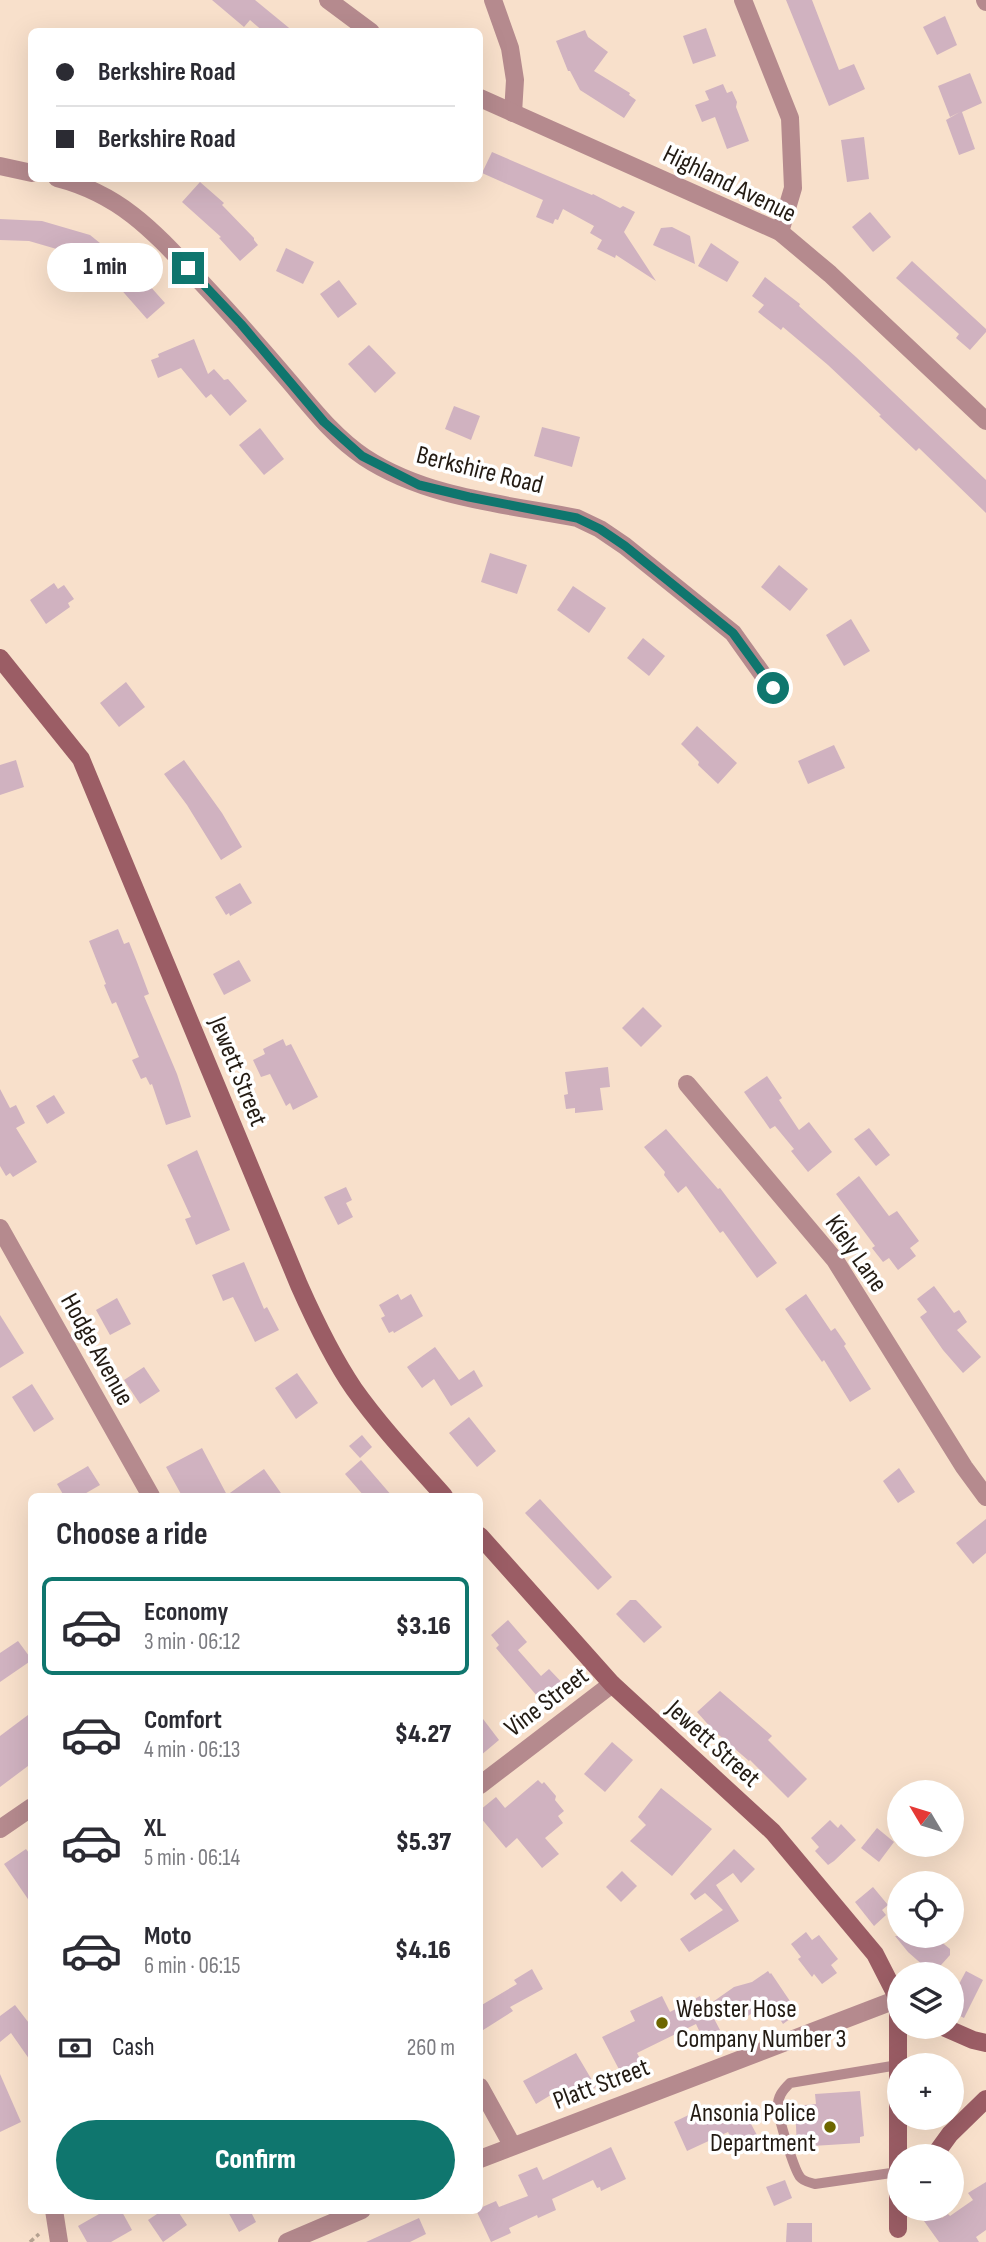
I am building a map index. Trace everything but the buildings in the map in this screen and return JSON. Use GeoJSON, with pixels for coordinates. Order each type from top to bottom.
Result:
{"type":"FeatureCollection","features":[{"type":"Feature","properties":{"kind":"street"},"geometry":{"type":"LineString","coordinates":[[328,0],[366,28]]}},
{"type":"Feature","properties":{"kind":"street"},"geometry":{"type":"LineString","coordinates":[[493,0],[510,48],[515,80],[513,113]]}},
{"type":"Feature","properties":{"kind":"street"},"geometry":{"type":"LineString","coordinates":[[743,0],[790,118],[793,188],[780,232]]}},
{"type":"Feature","properties":{"kind":"street","name":"Highland Avenue"},"geometry":{"type":"LineString","coordinates":[[483,99],[780,232],[830,274],[986,421]]}},
{"type":"Feature","properties":{"kind":"street"},"geometry":{"type":"LineString","coordinates":[[0,166],[28,172]]}},
{"type":"Feature","properties":{"kind":"street","name":"Berkshire Road"},"geometry":{"type":"LineString","coordinates":[[68,182],[102,194],[154,231],[241,324],[324,422],[362,456],[419,485],[577,518],[600,529],[733,633],[773,688]]}},
{"type":"Feature","properties":{"kind":"street","name":"Jewett Street"},"geometry":{"type":"LineString","coordinates":[[0,658],[82,759],[323,1338],[369,1408],[441,1493]]}},
{"type":"Feature","properties":{"kind":"street","name":"Kiely Lane"},"geometry":{"type":"LineString","coordinates":[[687,1084],[835,1261],[964,1467],[986,1497]]}},
{"type":"Feature","properties":{"kind":"street","name":"Hodge Avenue"},"geometry":{"type":"LineString","coordinates":[[0,1228],[148,1493]]}},
{"type":"Feature","properties":{"kind":"street","name":"Jewett Street"},"geometry":{"type":"LineString","coordinates":[[483,1539],[612,1684],[773,1832],[875,1954],[887,1976]]}},
{"type":"Feature","properties":{"kind":"street","name":"Vine Street"},"geometry":{"type":"LineString","coordinates":[[483,1783],[612,1684]]}},
{"type":"Feature","properties":{"kind":"street"},"geometry":{"type":"LineString","coordinates":[[0,1829],[28,1810]]}},
{"type":"Feature","properties":{"kind":"street","name":"Platt Street"},"geometry":{"type":"LineString","coordinates":[[483,2159],[512,2145],[887,2004]]}},
{"type":"Feature","properties":{"kind":"street"},"geometry":{"type":"LineString","coordinates":[[964,2036],[986,2043]]}},
{"type":"Feature","properties":{"kind":"street"},"geometry":{"type":"LineString","coordinates":[[483,2092],[512,2145]]}},
{"type":"Feature","properties":{"kind":"street"},"geometry":{"type":"LineString","coordinates":[[943,2144],[986,2099]]}},
{"type":"Feature","properties":{"kind":"street"},"geometry":{"type":"LineString","coordinates":[[55,2214],[59,2242]]}},
{"type":"Feature","properties":{"kind":"street"},"geometry":{"type":"LineString","coordinates":[[299,2240],[354,2214]]}},
{"type":"Feature","properties":{"kind":"lane"},"geometry":{"type":"LineString","coordinates":[[887,2067],[790,2082],[780,2094],[777,2108],[793,2163],[798,2175],[806,2182],[887,2173]]}},
{"type":"Feature","properties":{"kind":"place","name":"Webster Hose Company Number 3"},"geometry":{"type":"Point","coordinates":[662,2023]}},
{"type":"Feature","properties":{"kind":"place","name":"Ansonia Police Department"},"geometry":{"type":"Point","coordinates":[830,2127]}},
{"type":"Feature","properties":{"kind":"route"},"geometry":{"type":"LineString","coordinates":[[188,268],[241,324],[324,422],[362,456],[419,485],[577,518],[600,529],[733,633],[773,688]]}}]}
